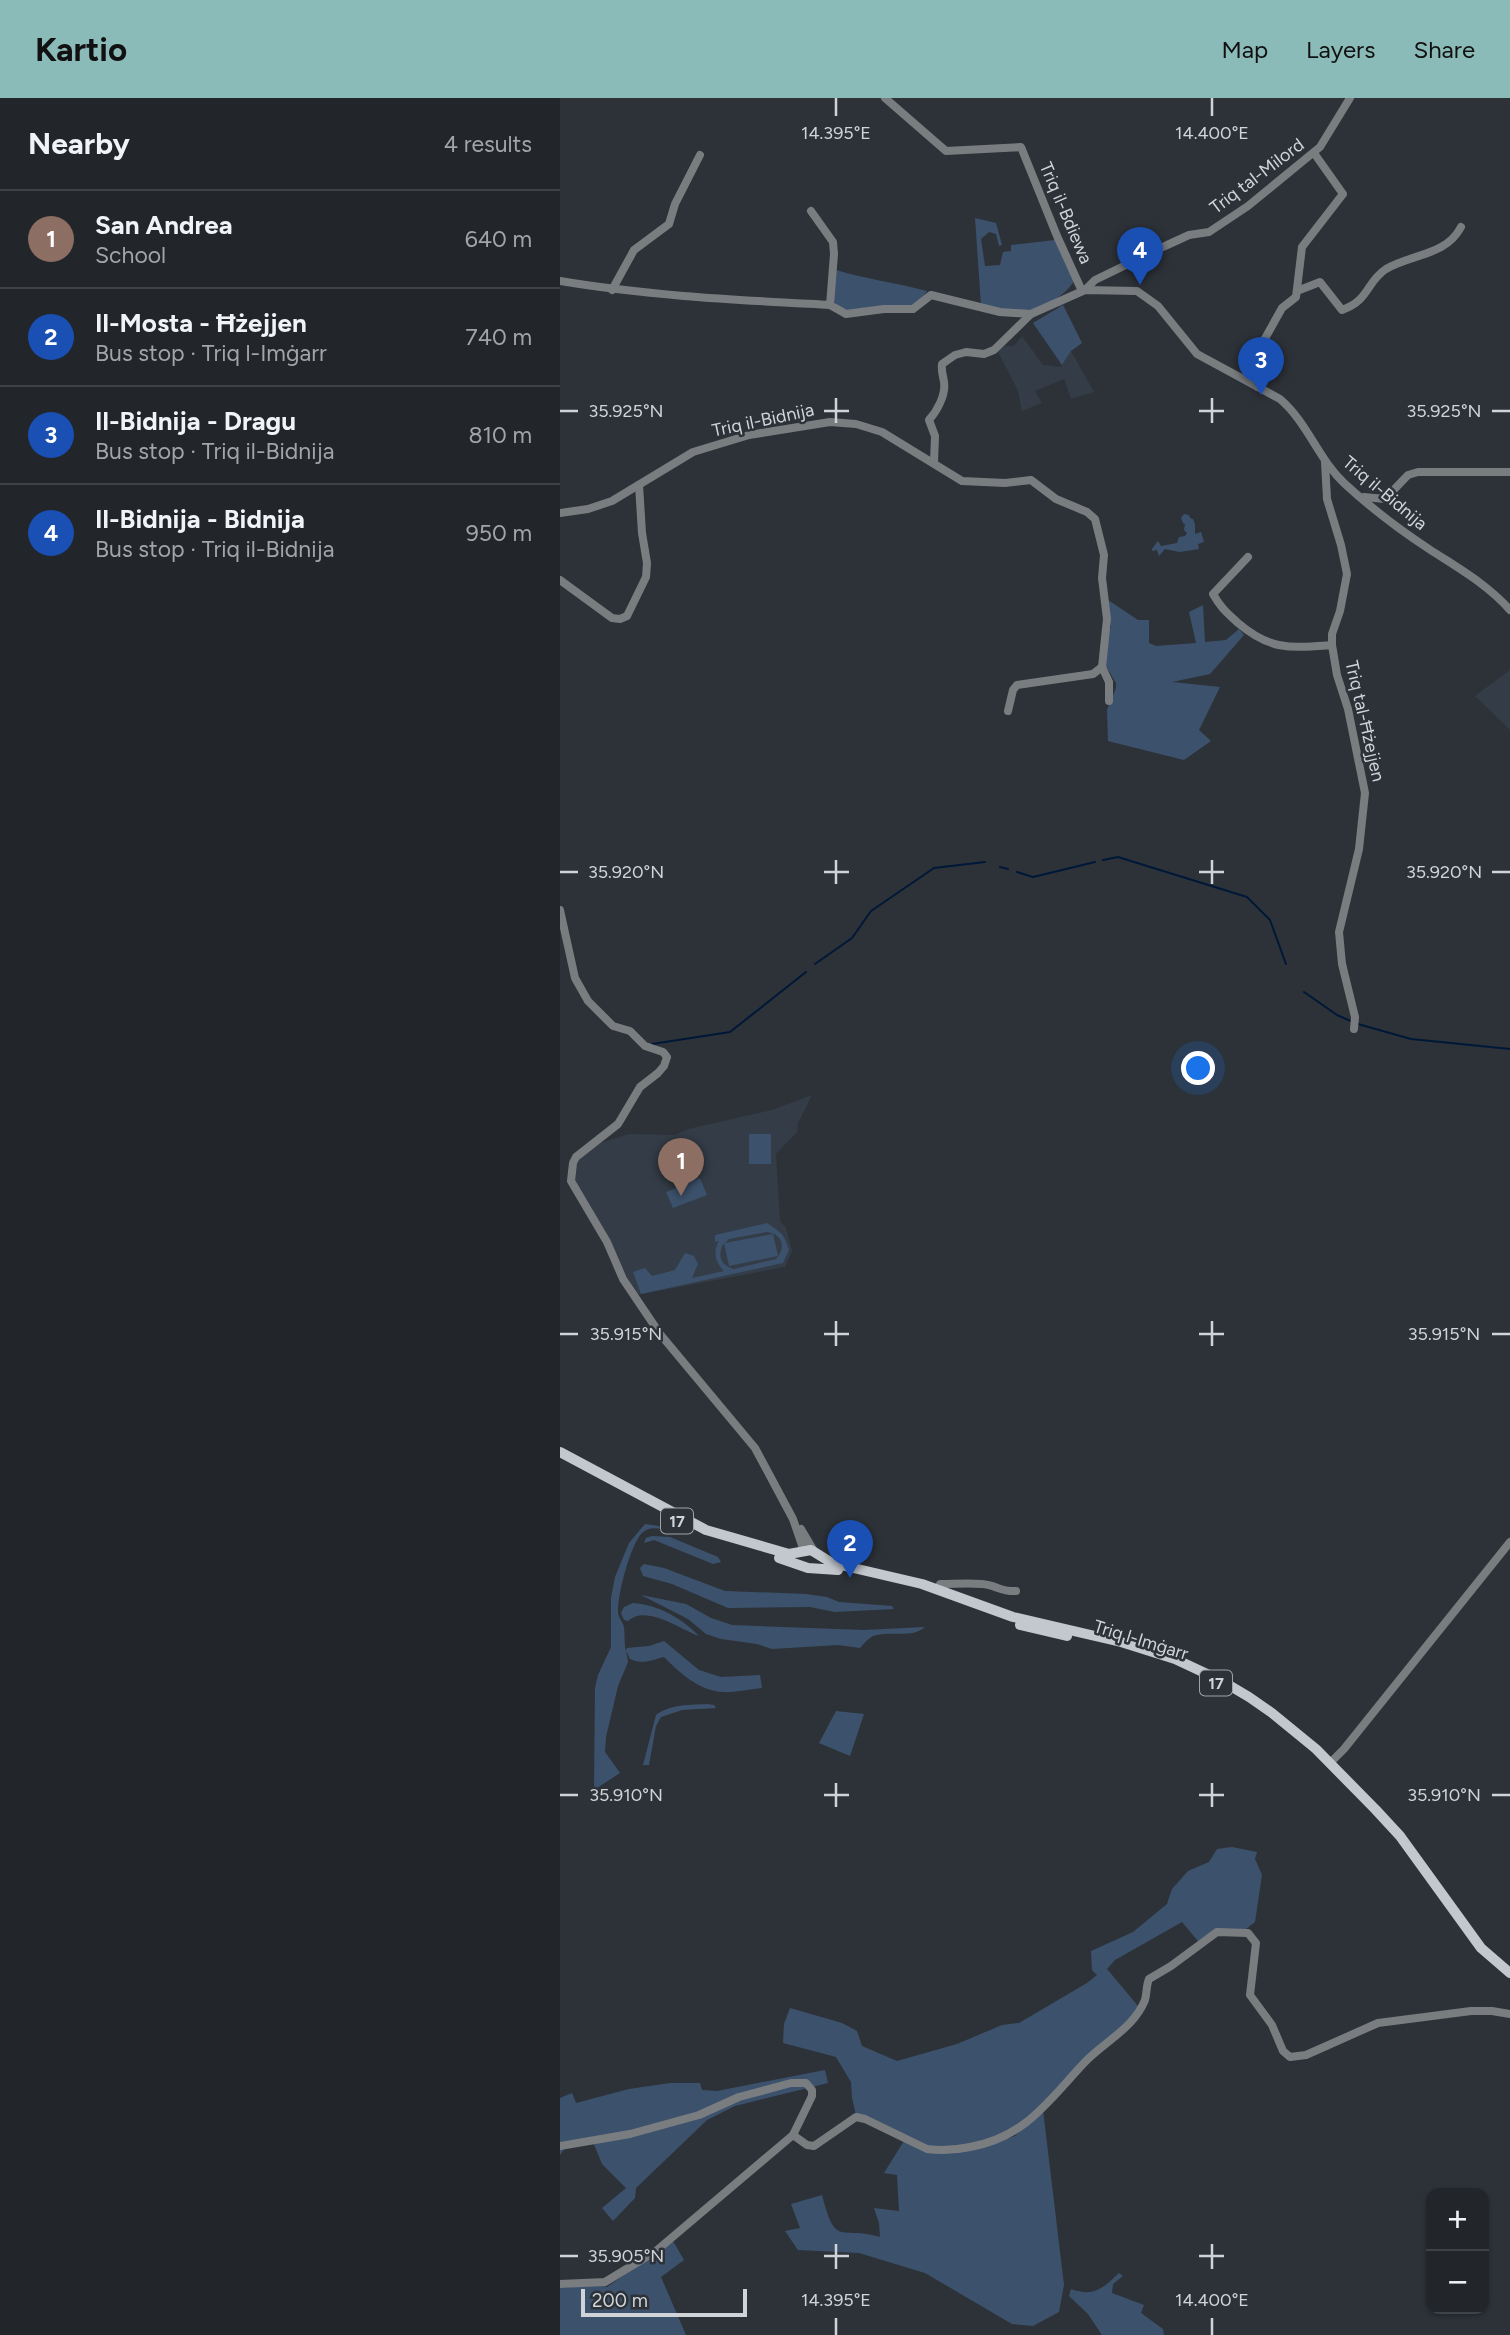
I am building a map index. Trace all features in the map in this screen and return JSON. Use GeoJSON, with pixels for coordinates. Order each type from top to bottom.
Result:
{"type":"FeatureCollection","features":[{"type":"Feature","properties":{"kind":"main road","name":"Triq l-Imġarr"},"geometry":{"type":"LineString","coordinates":[[560,1452],[706,1530],[789,1554],[808,1550],[832,1563],[938,1589],[1013,1617],[1121,1642],[1183,1662],[1222,1681],[1272,1713],[1331,1763],[1400,1836],[1481,1948],[1510,1975]]}},
{"type":"Feature","properties":{"kind":"main road","name":"Triq l-Imġarr"},"geometry":{"type":"LineString","coordinates":[[560,1458],[589,1471],[704,1535],[807,1566],[920,1589],[1038,1631],[1110,1644],[1172,1663],[1221,1685],[1249,1701],[1314,1752],[1372,1811],[1424,1875],[1478,1950],[1510,1975]]}},
{"type":"Feature","properties":{"kind":"main road"},"geometry":{"type":"LineString","coordinates":[[808,1550],[818,1562],[807,1566],[800,1558],[808,1550]]}},
{"type":"Feature","properties":{"kind":"street","name":"Triq il-Bdiewa"},"geometry":{"type":"LineString","coordinates":[[885,98],[946,151],[1021,147],[1057,236],[1084,290]]}},
{"type":"Feature","properties":{"kind":"street","name":"Triq tal-Milord"},"geometry":{"type":"LineString","coordinates":[[1031,314],[1084,290],[1095,280],[1165,246],[1189,235],[1209,232],[1248,206],[1320,147],[1350,98]]}},
{"type":"Feature","properties":{"kind":"street"},"geometry":{"type":"LineString","coordinates":[[1258,387],[1255,362],[1258,351],[1282,308],[1296,297],[1302,247],[1343,194],[1314,153]]}},
{"type":"Feature","properties":{"kind":"street"},"geometry":{"type":"LineString","coordinates":[[612,290],[634,250],[669,224],[675,204],[700,155]]}},
{"type":"Feature","properties":{"kind":"street"},"geometry":{"type":"LineString","coordinates":[[811,211],[832,242],[834,254],[830,305]]}},
{"type":"Feature","properties":{"kind":"street"},"geometry":{"type":"LineString","coordinates":[[1297,291],[1320,282],[1342,310],[1364,298],[1373,283],[1386,270],[1438,249],[1456,237],[1461,227]]}},
{"type":"Feature","properties":{"kind":"street"},"geometry":{"type":"LineString","coordinates":[[560,281],[612,290],[675,296],[830,305],[846,314],[884,309],[913,309],[930,295],[1000,312],[1031,314]]}},
{"type":"Feature","properties":{"kind":"street","name":"Triq il-Bidnija"},"geometry":{"type":"LineString","coordinates":[[1084,290],[1137,291],[1158,306],[1197,354],[1290,408],[1307,430],[1325,462],[1358,495],[1407,534],[1476,579],[1510,610]]}},
{"type":"Feature","properties":{"kind":"street"},"geometry":{"type":"LineString","coordinates":[[934,463],[935,436],[929,420],[938,410],[944,384],[942,364],[955,355],[966,352],[984,354],[995,350],[1031,314]]}},
{"type":"Feature","properties":{"kind":"street","name":"Triq il-Bidnija"},"geometry":{"type":"LineString","coordinates":[[560,513],[600,505],[693,452],[749,435],[830,422],[876,429],[962,481],[983,483],[1031,480],[1056,499],[1093,516],[1104,555],[1102,578],[1107,619],[1102,667],[1109,682],[1109,701]]}},
{"type":"Feature","properties":{"kind":"street","name":"Triq tal-Ħżejjen"},"geometry":{"type":"LineString","coordinates":[[1325,462],[1327,499],[1347,573],[1340,611],[1332,634],[1332,645],[1365,793],[1359,849],[1339,932],[1342,964],[1355,1017],[1354,1029]]}},
{"type":"Feature","properties":{"kind":"street"},"geometry":{"type":"LineString","coordinates":[[1358,495],[1385,499],[1408,475],[1418,472],[1510,472]]}},
{"type":"Feature","properties":{"kind":"street"},"geometry":{"type":"LineString","coordinates":[[560,580],[612,618],[621,619],[627,616],[647,570],[639,485]]}},
{"type":"Feature","properties":{"kind":"street"},"geometry":{"type":"LineString","coordinates":[[1248,557],[1213,594],[1221,609],[1252,635],[1272,643],[1295,648],[1332,645]]}},
{"type":"Feature","properties":{"kind":"street"},"geometry":{"type":"LineString","coordinates":[[1008,711],[1013,690],[1017,685],[1093,674],[1102,667]]}},
{"type":"Feature","properties":{"kind":"street"},"geometry":{"type":"LineString","coordinates":[[560,909],[575,978],[588,1001],[613,1026],[630,1031],[645,1046],[666,1053],[667,1057],[664,1066],[640,1087],[618,1124],[576,1157],[571,1181],[607,1242],[623,1279],[660,1334],[755,1448],[808,1550]]}},
{"type":"Feature","properties":{"kind":"street"},"geometry":{"type":"LineString","coordinates":[[793,1519],[808,1550]]}},
{"type":"Feature","properties":{"kind":"street"},"geometry":{"type":"LineString","coordinates":[[1331,1763],[1510,1542]]}},
{"type":"Feature","properties":{"kind":"street"},"geometry":{"type":"LineString","coordinates":[[938,1589],[940,1584],[982,1584],[994,1586],[1003,1592],[1016,1591]]}},
{"type":"Feature","properties":{"kind":"street"},"geometry":{"type":"LineString","coordinates":[[795,2136],[805,2144],[816,2145],[856,2118],[865,2119],[933,2150],[970,2148],[1012,2133],[1045,2106],[1088,2058],[1126,2027],[1144,2003],[1149,1979],[1219,1931],[1249,1933],[1256,1943],[1250,1995],[1272,2025],[1283,2051],[1290,2057],[1306,2055],[1378,2023],[1471,2011],[1510,2014]]}},
{"type":"Feature","properties":{"kind":"street"},"geometry":{"type":"LineString","coordinates":[[560,2146],[631,2134],[699,2115],[739,2097],[791,2083],[806,2083],[812,2090],[795,2136],[656,2251],[605,2282],[560,2284]]}},
{"type":"Feature","properties":{"kind":"shaded area"},"geometry":{"type":"Polygon","coordinates":[[[975,218],[996,223],[1002,245],[999,246],[996,234],[989,232],[981,239],[985,266],[1000,265],[1003,252],[1011,251],[1011,245],[1055,240],[1074,281],[1056,299],[1033,311],[1014,311],[981,305],[975,218]]]}},
{"type":"Feature","properties":{"kind":"shaded area"},"geometry":{"type":"Polygon","coordinates":[[[836,270],[927,291],[917,305],[846,311],[839,308],[833,300],[836,270]]]}},
{"type":"Feature","properties":{"kind":"shaded area"},"geometry":{"type":"Polygon","coordinates":[[[1063,305],[1082,343],[1071,351],[1062,365],[1033,323],[1063,305]]]}},
{"type":"Feature","properties":{"kind":"shaded area"},"geometry":{"type":"Polygon","coordinates":[[[1022,336],[1043,365],[1061,367],[1071,351],[1094,392],[1071,399],[1064,379],[1035,391],[1042,403],[1022,411],[1018,391],[997,350],[1014,346],[1022,336]]]}},
{"type":"Feature","properties":{"kind":"shaded area"},"geometry":{"type":"Polygon","coordinates":[[[1184,514],[1193,519],[1195,534],[1201,532],[1204,542],[1198,544],[1199,549],[1180,552],[1165,549],[1159,556],[1157,550],[1152,551],[1158,541],[1161,546],[1177,543],[1179,537],[1185,536],[1185,524],[1181,518],[1184,514]]]}},
{"type":"Feature","properties":{"kind":"shaded area"},"geometry":{"type":"Polygon","coordinates":[[[1108,600],[1138,620],[1149,620],[1149,643],[1156,646],[1196,643],[1189,612],[1203,605],[1205,642],[1226,640],[1239,629],[1244,635],[1210,674],[1172,682],[1220,687],[1199,730],[1211,741],[1184,760],[1108,741],[1107,710],[1116,683],[1104,663],[1111,628],[1108,600]]]}},
{"type":"Feature","properties":{"kind":"shaded area"},"geometry":{"type":"Polygon","coordinates":[[[1510,670],[1510,730],[1475,696],[1510,670]]]}},
{"type":"Feature","properties":{"kind":"shaded area"},"geometry":{"type":"Polygon","coordinates":[[[812,1095],[798,1123],[797,1132],[776,1154],[780,1221],[786,1228],[792,1251],[785,1267],[637,1295],[572,1177],[579,1160],[594,1145],[629,1134],[675,1135],[688,1129],[772,1110],[812,1095]]]}},
{"type":"Feature","properties":{"kind":"shaded area"},"geometry":{"type":"Polygon","coordinates":[[[749,1134],[771,1134],[771,1164],[749,1164],[749,1134]]]}},
{"type":"Feature","properties":{"kind":"shaded area"},"geometry":{"type":"Polygon","coordinates":[[[700,1178],[707,1195],[673,1208],[666,1192],[700,1178]]]}},
{"type":"Feature","properties":{"kind":"shaded area"},"geometry":{"type":"Polygon","coordinates":[[[767,1223],[781,1234],[789,1250],[783,1263],[641,1294],[633,1272],[645,1268],[652,1276],[675,1270],[685,1253],[694,1256],[698,1264],[692,1278],[724,1271],[716,1257],[719,1241],[715,1242],[715,1235],[767,1223]],[[766,1232],[729,1239],[725,1243],[773,1234],[778,1256],[782,1245],[776,1235],[771,1233],[766,1232]],[[724,1243],[720,1255],[726,1265],[734,1269],[776,1259],[778,1256],[729,1266],[724,1243]]]}},
{"type":"Feature","properties":{"kind":"shaded area"},"geometry":{"type":"Polygon","coordinates":[[[645,1524],[659,1526],[663,1529],[649,1529],[637,1539],[625,1571],[618,1613],[624,1626],[628,1662],[618,1686],[605,1752],[620,1773],[594,1790],[595,1688],[611,1647],[611,1598],[615,1577],[629,1543],[645,1524]]]}},
{"type":"Feature","properties":{"kind":"shaded area"},"geometry":{"type":"Polygon","coordinates":[[[670,1537],[718,1557],[721,1562],[713,1564],[654,1540],[644,1543],[646,1538],[670,1537]]]}},
{"type":"Feature","properties":{"kind":"shaded area"},"geometry":{"type":"Polygon","coordinates":[[[644,1564],[664,1568],[725,1591],[806,1594],[839,1602],[892,1606],[894,1609],[835,1612],[810,1607],[728,1608],[672,1584],[643,1576],[640,1568],[644,1564]]]}},
{"type":"Feature","properties":{"kind":"shaded area"},"geometry":{"type":"Polygon","coordinates":[[[641,1595],[686,1604],[711,1618],[732,1625],[864,1630],[925,1627],[914,1633],[873,1636],[860,1648],[838,1645],[772,1649],[706,1634],[688,1619],[641,1595]]]}},
{"type":"Feature","properties":{"kind":"shaded area"},"geometry":{"type":"Polygon","coordinates":[[[633,1603],[652,1606],[669,1614],[699,1636],[653,1616],[635,1616],[628,1621],[624,1620],[621,1613],[624,1607],[633,1603]]]}},
{"type":"Feature","properties":{"kind":"shaded area"},"geometry":{"type":"Polygon","coordinates":[[[664,1641],[699,1670],[721,1677],[760,1675],[762,1688],[713,1691],[690,1680],[664,1657],[639,1662],[630,1659],[627,1648],[649,1646],[664,1641]]]}},
{"type":"Feature","properties":{"kind":"shaded area"},"geometry":{"type":"Polygon","coordinates":[[[707,1704],[716,1708],[682,1710],[661,1717],[656,1726],[649,1765],[643,1765],[656,1715],[674,1707],[707,1704]]]}},
{"type":"Feature","properties":{"kind":"shaded area"},"geometry":{"type":"Polygon","coordinates":[[[836,1711],[864,1714],[850,1756],[819,1743],[836,1711]]]}},
{"type":"Feature","properties":{"kind":"shaded area"},"geometry":{"type":"Polygon","coordinates":[[[1232,1847],[1257,1852],[1255,1859],[1262,1875],[1255,1922],[1246,1929],[1216,1930],[1198,1941],[1182,1922],[1115,1960],[1107,1969],[1138,2006],[1125,2028],[1015,2130],[971,2146],[927,2148],[856,2115],[851,2082],[836,2057],[783,2043],[784,2024],[790,2008],[842,2023],[857,2031],[862,2046],[897,2061],[957,2044],[1002,2025],[1019,2023],[1097,1975],[1092,1970],[1091,1951],[1133,1932],[1167,1904],[1172,1889],[1188,1871],[1209,1862],[1217,1849],[1232,1847]]]}},
{"type":"Feature","properties":{"kind":"shaded area"},"geometry":{"type":"Polygon","coordinates":[[[825,2070],[828,2083],[735,2106],[707,2120],[636,2188],[635,2198],[613,2221],[602,2208],[626,2188],[602,2164],[593,2142],[565,2148],[560,2155],[560,2098],[572,2093],[576,2103],[629,2089],[670,2083],[700,2083],[702,2090],[717,2091],[825,2070]]]}},
{"type":"Feature","properties":{"kind":"shaded area"},"geometry":{"type":"Polygon","coordinates":[[[1043,2110],[1064,2285],[1059,2312],[1033,2326],[1012,2324],[925,2273],[859,2253],[798,2250],[785,2231],[800,2228],[791,2204],[822,2195],[831,2223],[836,2229],[880,2237],[874,2208],[899,2211],[897,2175],[884,2173],[904,2141],[917,2147],[988,2146],[1015,2136],[1043,2110]]]}},
{"type":"Feature","properties":{"kind":"shaded area"},"geometry":{"type":"Polygon","coordinates":[[[673,2241],[684,2260],[661,2277],[686,2335],[560,2335],[560,2288],[601,2285],[607,2287],[673,2241]]]}},
{"type":"Feature","properties":{"kind":"shaded area"},"geometry":{"type":"Polygon","coordinates":[[[1119,2273],[1123,2276],[1113,2284],[1112,2293],[1144,2305],[1141,2313],[1163,2329],[1164,2335],[1102,2335],[1088,2314],[1069,2296],[1071,2289],[1086,2292],[1097,2290],[1119,2273]]]}},
{"type":"Feature","properties":{"kind":"waterway"},"geometry":{"type":"LineString","coordinates":[[1103,860],[1118,857],[1247,897],[1270,920],[1286,964]]}},
{"type":"Feature","properties":{"kind":"waterway"},"geometry":{"type":"LineString","coordinates":[[815,964],[852,938],[871,911],[934,868],[985,862]]}},
{"type":"Feature","properties":{"kind":"waterway"},"geometry":{"type":"LineString","coordinates":[[1017,872],[1033,877],[1095,862]]}},
{"type":"Feature","properties":{"kind":"waterway"},"geometry":{"type":"LineString","coordinates":[[1000,867],[1008,869]]}},
{"type":"Feature","properties":{"kind":"waterway"},"geometry":{"type":"LineString","coordinates":[[652,1044],[730,1032],[806,972]]}},
{"type":"Feature","properties":{"kind":"waterway"},"geometry":{"type":"LineString","coordinates":[[1304,992],[1337,1015],[1353,1022]]}},
{"type":"Feature","properties":{"kind":"waterway"},"geometry":{"type":"LineString","coordinates":[[1358,1024],[1411,1039],[1510,1049]]}},
{"type":"Feature","properties":{"kind":"place","name":"Il-Bidnija - Bidnija"},"geometry":{"type":"Point","coordinates":[1140,285]}},
{"type":"Feature","properties":{"kind":"place","name":"Il-Bidnija - Dragu"},"geometry":{"type":"Point","coordinates":[1261,395]}},
{"type":"Feature","properties":{"kind":"place","name":"San Andrea"},"geometry":{"type":"Point","coordinates":[681,1196]}},
{"type":"Feature","properties":{"kind":"place","name":"Il-Mosta - Ħżejjen"},"geometry":{"type":"Point","coordinates":[850,1578]}}]}
